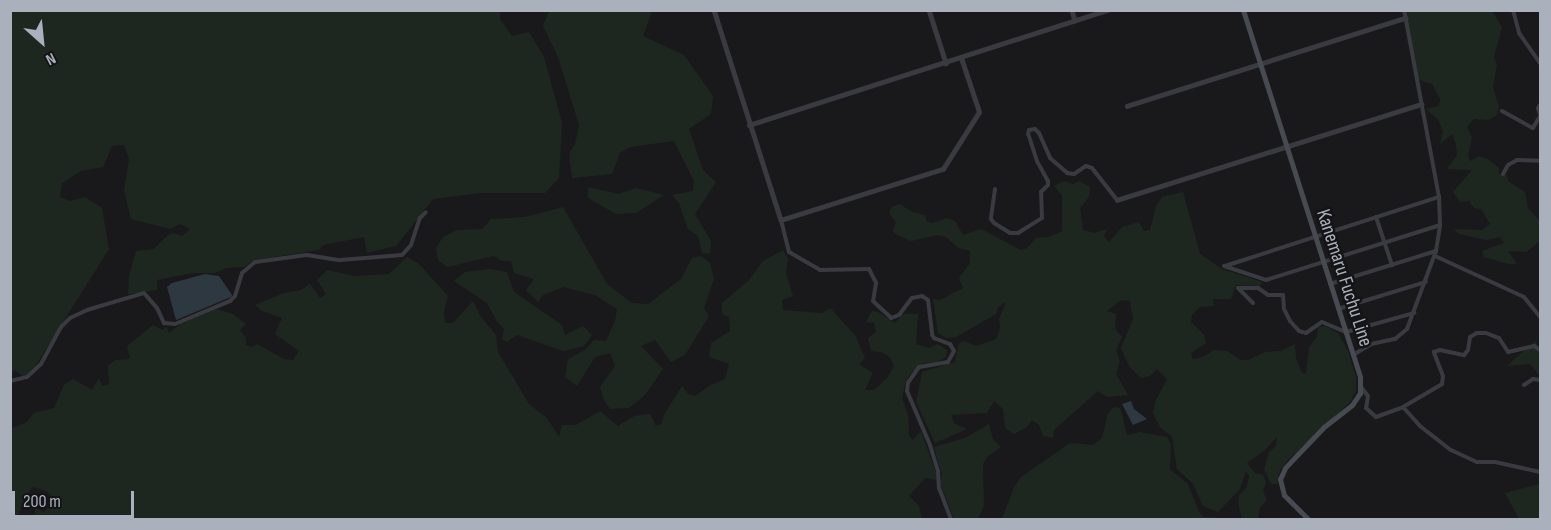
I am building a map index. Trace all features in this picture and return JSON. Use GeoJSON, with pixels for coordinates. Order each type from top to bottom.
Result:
{"type":"FeatureCollection","features":[{"type":"Feature","properties":{"kind":"main road","name":"Kanemaru Fuchu Line"},"geometry":{"type":"LineString","coordinates":[[1243,10],[1346,332],[1361,387]]}},
{"type":"Feature","properties":{"kind":"main road"},"geometry":{"type":"LineString","coordinates":[[1309,519],[1284,495],[1280,479],[1285,468],[1298,453],[1352,405],[1361,387]]}},
{"type":"Feature","properties":{"kind":"street"},"geometry":{"type":"LineString","coordinates":[[714,10],[781,220],[789,252],[820,270],[869,269],[876,283],[873,301],[891,318],[899,315],[912,298],[922,297],[928,300],[932,335],[950,344],[954,351],[948,363],[920,367],[908,383],[907,391],[930,445],[938,471],[939,488],[951,519]]}},
{"type":"Feature","properties":{"kind":"street"},"geometry":{"type":"LineString","coordinates":[[929,10],[946,63]]}},
{"type":"Feature","properties":{"kind":"street"},"geometry":{"type":"LineString","coordinates":[[1072,10],[1075,21]]}},
{"type":"Feature","properties":{"kind":"street"},"geometry":{"type":"LineString","coordinates":[[749,125],[1108,10]]}},
{"type":"Feature","properties":{"kind":"street"},"geometry":{"type":"LineString","coordinates":[[1353,355],[1371,344],[1395,339],[1402,334],[1414,313],[1426,282],[1435,256],[1440,225],[1439,197],[1404,10]]}},
{"type":"Feature","properties":{"kind":"street"},"geometry":{"type":"LineString","coordinates":[[1513,10],[1519,33],[1540,63]]}},
{"type":"Feature","properties":{"kind":"street"},"geometry":{"type":"LineString","coordinates":[[1127,106],[1405,18]]}},
{"type":"Feature","properties":{"kind":"street"},"geometry":{"type":"LineString","coordinates":[[781,220],[943,168],[979,112],[961,58]]}},
{"type":"Feature","properties":{"kind":"street"},"geometry":{"type":"LineString","coordinates":[[995,189],[991,219],[1010,233],[1017,233],[1042,218],[1041,192],[1048,185],[1048,181],[1037,161],[1028,134],[1029,130],[1035,129],[1039,133],[1050,158],[1067,173],[1074,174],[1086,166],[1092,168],[1117,200],[1421,104]]}},
{"type":"Feature","properties":{"kind":"street"},"geometry":{"type":"LineString","coordinates":[[1502,111],[1533,128],[1540,115],[1538,108],[1540,105]]}},
{"type":"Feature","properties":{"kind":"street"},"geometry":{"type":"LineString","coordinates":[[1503,174],[1508,165],[1517,160],[1540,161]]}},
{"type":"Feature","properties":{"kind":"street"},"geometry":{"type":"LineString","coordinates":[[1439,197],[1224,267],[1266,280],[1440,225]]}},
{"type":"Feature","properties":{"kind":"street"},"geometry":{"type":"LineString","coordinates":[[10,381],[27,377],[41,364],[61,327],[70,318],[87,310],[144,294],[157,308],[164,323],[175,324],[230,301],[242,273],[255,262],[307,255],[340,260],[402,255],[411,245],[420,218],[426,212]]}},
{"type":"Feature","properties":{"kind":"street"},"geometry":{"type":"LineString","coordinates":[[1376,217],[1392,265]]}},
{"type":"Feature","properties":{"kind":"street"},"geometry":{"type":"LineString","coordinates":[[1330,284],[1436,251]]}},
{"type":"Feature","properties":{"kind":"street"},"geometry":{"type":"LineString","coordinates":[[1435,256],[1524,297],[1540,317]]}},
{"type":"Feature","properties":{"kind":"street"},"geometry":{"type":"LineString","coordinates":[[1338,309],[1426,282]]}},
{"type":"Feature","properties":{"kind":"street"},"geometry":{"type":"LineString","coordinates":[[1253,303],[1238,288],[1242,286],[1258,288],[1268,295],[1283,295],[1284,309],[1299,331],[1306,333],[1322,322],[1346,332],[1414,313]]}},
{"type":"Feature","properties":{"kind":"street"},"geometry":{"type":"LineString","coordinates":[[1361,387],[1368,396],[1366,408],[1376,417],[1403,406],[1442,384],[1443,376],[1434,352],[1440,350],[1464,355],[1468,350],[1470,337],[1477,333],[1486,333],[1499,338],[1508,352],[1534,346],[1540,350]]}},
{"type":"Feature","properties":{"kind":"street"},"geometry":{"type":"LineString","coordinates":[[1524,385],[1533,379],[1540,380]]}},
{"type":"Feature","properties":{"kind":"street"},"geometry":{"type":"LineString","coordinates":[[1403,406],[1420,426],[1451,450],[1477,462],[1495,462],[1540,472]]}},
{"type":"Feature","properties":{"kind":"shaded area"},"geometry":{"type":"Polygon","coordinates":[[[500,10],[500,19],[512,36],[529,32],[544,57],[562,123],[559,178],[545,193],[481,193],[433,199],[396,246],[367,253],[364,237],[323,245],[319,250],[254,260],[244,267],[157,280],[157,290],[128,294],[129,276],[136,251],[154,249],[172,233],[182,236],[190,229],[180,224],[170,229],[131,219],[124,190],[129,159],[124,145],[112,146],[103,167],[81,171],[62,183],[60,197],[70,201],[85,197],[102,208],[109,249],[36,365],[24,377],[15,370],[11,373],[11,11],[500,10]]]}},
{"type":"Feature","properties":{"kind":"shaded area"},"geometry":{"type":"Polygon","coordinates":[[[549,11],[652,11],[643,36],[684,55],[713,96],[711,114],[689,129],[703,170],[716,182],[695,214],[711,241],[710,254],[702,253],[698,236],[688,229],[679,203],[672,195],[693,191],[694,181],[674,141],[630,147],[620,153],[612,174],[572,178],[569,154],[575,144],[579,125],[558,57],[543,26],[549,11]]]}},
{"type":"Feature","properties":{"kind":"shaded area"},"geometry":{"type":"Polygon","coordinates":[[[1405,11],[1492,11],[1502,27],[1494,57],[1497,65],[1493,87],[1499,107],[1496,116],[1488,120],[1474,119],[1467,127],[1472,138],[1468,155],[1470,161],[1479,156],[1488,159],[1499,168],[1499,174],[1507,175],[1508,181],[1525,192],[1528,208],[1540,221],[1540,241],[1526,252],[1508,251],[1517,264],[1508,264],[1484,257],[1482,251],[1504,243],[1500,237],[1486,240],[1459,234],[1454,229],[1482,230],[1490,224],[1481,209],[1474,208],[1469,201],[1460,202],[1453,192],[1472,170],[1447,169],[1457,155],[1456,144],[1452,134],[1440,144],[1443,131],[1438,120],[1426,109],[1439,106],[1440,99],[1432,84],[1419,80],[1405,11]]]}},
{"type":"Feature","properties":{"kind":"shaded area"},"geometry":{"type":"Polygon","coordinates":[[[1064,181],[1073,184],[1079,181],[1090,187],[1089,197],[1080,208],[1083,230],[1095,233],[1107,229],[1104,236],[1109,242],[1122,227],[1139,222],[1144,231],[1150,230],[1156,206],[1162,197],[1183,192],[1200,254],[1222,269],[1262,282],[1260,286],[1236,285],[1231,299],[1213,299],[1214,306],[1200,307],[1192,315],[1191,322],[1204,335],[1206,343],[1191,353],[1193,359],[1203,357],[1214,350],[1227,351],[1241,360],[1248,360],[1265,352],[1280,351],[1295,344],[1296,358],[1302,373],[1306,374],[1309,347],[1317,337],[1318,327],[1325,326],[1338,333],[1348,351],[1356,377],[1356,391],[1351,401],[1288,460],[1280,470],[1277,484],[1271,484],[1264,470],[1269,452],[1276,446],[1277,437],[1264,451],[1247,463],[1255,473],[1263,475],[1266,482],[1263,491],[1267,500],[1260,507],[1258,519],[1242,519],[1238,503],[1239,495],[1247,487],[1249,476],[1246,471],[1240,489],[1218,512],[1203,506],[1193,484],[1177,469],[1172,437],[1160,427],[1153,413],[1155,402],[1167,379],[1157,369],[1150,376],[1141,378],[1129,366],[1121,348],[1133,319],[1130,301],[1121,300],[1107,311],[1116,314],[1115,328],[1122,337],[1116,350],[1120,361],[1116,374],[1128,395],[1107,397],[1098,391],[1054,430],[1053,438],[1043,436],[1039,425],[1032,420],[1027,427],[1014,434],[1005,428],[1003,409],[994,401],[987,413],[951,415],[954,423],[967,429],[935,443],[916,402],[922,372],[955,362],[959,343],[964,341],[976,346],[996,339],[1000,328],[999,319],[1006,302],[998,307],[996,314],[956,337],[946,338],[938,333],[933,299],[940,300],[963,288],[959,278],[970,263],[970,251],[958,248],[946,237],[938,235],[911,241],[896,234],[893,231],[896,222],[889,213],[892,207],[900,204],[912,212],[925,215],[927,222],[933,223],[947,218],[955,221],[963,235],[981,229],[1021,250],[1027,248],[1036,238],[1049,237],[1062,231],[1062,195],[1054,186],[1064,181]]]}},
{"type":"Feature","properties":{"kind":"shaded area"},"geometry":{"type":"Polygon","coordinates":[[[588,187],[619,194],[636,188],[664,195],[636,213],[616,214],[588,198],[588,187]]]}},
{"type":"Feature","properties":{"kind":"shaded area"},"geometry":{"type":"Polygon","coordinates":[[[563,207],[607,284],[632,303],[648,304],[681,279],[692,258],[701,256],[710,263],[714,279],[704,308],[709,316],[685,355],[671,362],[655,340],[641,346],[663,369],[645,395],[629,408],[610,409],[604,400],[600,387],[615,366],[610,353],[595,357],[577,386],[565,377],[568,359],[585,350],[594,340],[606,341],[615,321],[617,309],[595,295],[563,287],[543,295],[538,302],[526,290],[534,279],[514,273],[511,261],[501,261],[494,256],[447,267],[438,260],[436,248],[443,237],[457,230],[483,229],[491,219],[525,217],[563,207]]]}},
{"type":"Feature","properties":{"kind":"shaded area"},"geometry":{"type":"Polygon","coordinates":[[[783,250],[788,259],[786,274],[793,296],[782,300],[783,310],[822,313],[830,308],[855,335],[865,358],[859,364],[873,373],[865,390],[874,390],[888,377],[894,366],[890,357],[881,352],[871,351],[868,338],[876,332],[874,323],[866,322],[872,311],[878,312],[895,323],[903,314],[918,314],[916,344],[929,348],[938,344],[947,350],[946,357],[917,367],[906,380],[902,398],[908,415],[909,436],[913,440],[921,431],[937,476],[937,480],[925,478],[909,496],[919,506],[922,519],[34,520],[35,508],[44,512],[56,500],[46,491],[33,487],[24,498],[17,519],[11,519],[10,429],[27,422],[34,413],[54,408],[64,385],[73,379],[92,390],[99,378],[102,386],[109,384],[108,366],[115,360],[130,359],[127,346],[153,325],[163,330],[166,326],[169,333],[181,324],[216,309],[233,314],[246,324],[240,330],[246,338],[246,345],[252,347],[257,344],[284,359],[293,360],[299,351],[275,334],[282,318],[262,311],[255,305],[284,293],[301,290],[310,284],[320,298],[326,294],[317,280],[327,270],[355,276],[389,274],[407,257],[419,264],[448,296],[444,312],[445,323],[453,323],[473,301],[481,317],[496,335],[498,352],[529,404],[547,418],[559,437],[562,425],[576,425],[600,411],[618,426],[634,416],[650,414],[656,426],[661,424],[665,413],[682,386],[688,394],[695,396],[725,379],[729,364],[709,357],[711,343],[730,331],[729,317],[722,314],[722,303],[749,280],[763,261],[783,250]]]}},
{"type":"Feature","properties":{"kind":"shaded area"},"geometry":{"type":"Polygon","coordinates":[[[490,269],[507,272],[514,292],[562,325],[565,335],[583,326],[592,335],[584,346],[563,351],[517,335],[507,342],[502,339],[504,329],[487,303],[454,281],[465,272],[490,269]]]}},
{"type":"Feature","properties":{"kind":"shaded area"},"geometry":{"type":"Polygon","coordinates":[[[205,274],[219,276],[232,295],[231,297],[176,320],[167,287],[172,283],[205,274]]]}},
{"type":"Feature","properties":{"kind":"shaded area"},"geometry":{"type":"Polygon","coordinates":[[[1535,341],[1540,350],[1540,376],[1530,364],[1507,366],[1535,341]]]}},
{"type":"Feature","properties":{"kind":"shaded area"},"geometry":{"type":"Polygon","coordinates":[[[1131,401],[1134,409],[1147,419],[1133,425],[1122,404],[1131,401]]]}},
{"type":"Feature","properties":{"kind":"shaded area"},"geometry":{"type":"Polygon","coordinates":[[[1114,407],[1120,408],[1127,435],[1140,432],[1167,437],[1171,444],[1170,469],[1188,484],[1199,512],[1204,517],[1215,517],[1215,519],[1002,519],[1014,487],[1021,477],[1070,443],[1093,445],[1102,438],[1108,413],[1114,407]]]}},
{"type":"Feature","properties":{"kind":"shaded area"},"geometry":{"type":"Polygon","coordinates":[[[989,424],[993,439],[1001,447],[987,457],[983,464],[984,506],[978,519],[954,519],[940,483],[942,475],[934,447],[965,438],[989,424]]]}},
{"type":"Feature","properties":{"kind":"shaded area"},"geometry":{"type":"Polygon","coordinates":[[[1540,484],[1540,519],[1519,519],[1505,493],[1540,484]]]}}]}
